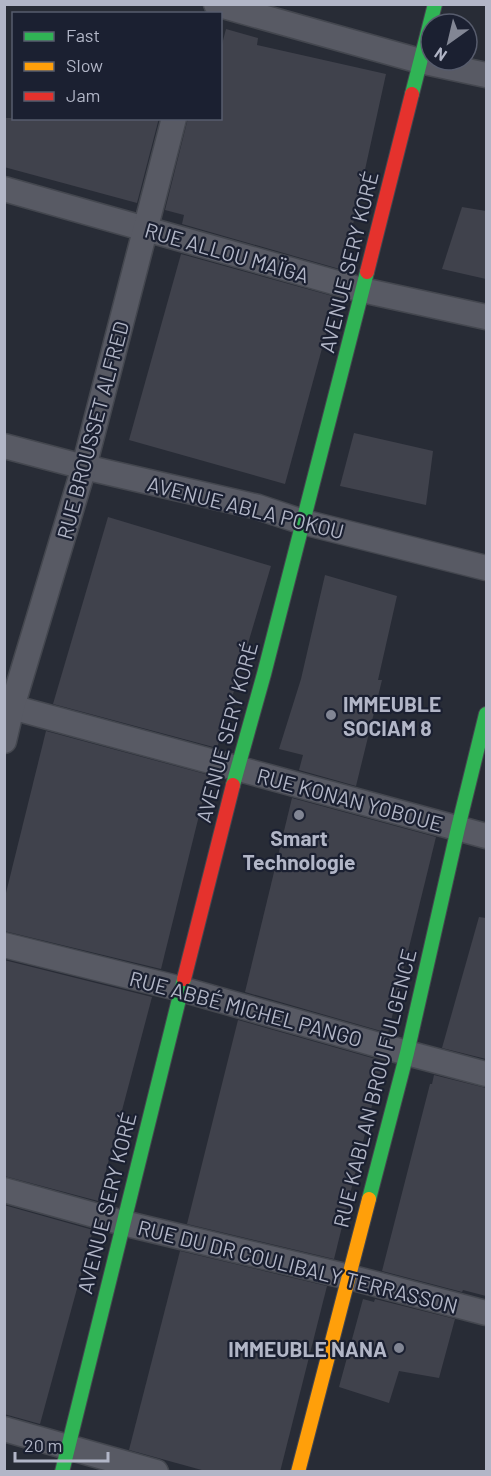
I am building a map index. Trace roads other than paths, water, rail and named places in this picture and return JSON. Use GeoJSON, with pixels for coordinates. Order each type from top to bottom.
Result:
{"type":"FeatureCollection","features":[{"type":"Feature","properties":{"kind":"street"},"geometry":{"type":"LineString","coordinates":[[216,4],[419,61]]}},
{"type":"Feature","properties":{"kind":"street","name":"AVENUE SERY KORÉ"},"geometry":{"type":"LineString","coordinates":[[62,1472],[181,989],[237,769],[264,674],[419,65]]}},
{"type":"Feature","properties":{"kind":"street","name":"RUE BROUSSET ALFRED"},"geometry":{"type":"LineString","coordinates":[[4,741],[8,706],[84,467],[174,120]]}},
{"type":"Feature","properties":{"kind":"street","name":"RUE ALLOU MAÏGA"},"geometry":{"type":"LineString","coordinates":[[4,189],[362,290],[486,317]]}},
{"type":"Feature","properties":{"kind":"street","name":"AVENUE ABLA POKOU"},"geometry":{"type":"LineString","coordinates":[[4,446],[258,507],[303,522],[486,568]]}},
{"type":"Feature","properties":{"kind":"street","name":"RUE KONAN YOBOUE"},"geometry":{"type":"LineString","coordinates":[[8,706],[486,836]]}},
{"type":"Feature","properties":{"kind":"street","name":"RUE KABLAN BROU FULGENCE"},"geometry":{"type":"LineString","coordinates":[[298,1472],[407,1053],[486,714]]}},
{"type":"Feature","properties":{"kind":"street","name":"RUE ABBÉ MICHEL PANGO"},"geometry":{"type":"LineString","coordinates":[[4,945],[181,989],[486,1074]]}},
{"type":"Feature","properties":{"kind":"street","name":"RUE DU DR COULIBALY TERRASSON"},"geometry":{"type":"LineString","coordinates":[[4,1190],[123,1222],[486,1312]]}},
{"type":"Feature","properties":{"kind":"street"},"geometry":{"type":"LineString","coordinates":[[4,1429],[156,1472]]}},
{"type":"Feature","properties":{"kind":"place","name":"IMMEUBLE SOCIAM 8"},"geometry":{"type":"Point","coordinates":[331,715]}},
{"type":"Feature","properties":{"kind":"place","name":"Smart Technologie"},"geometry":{"type":"Point","coordinates":[299,815]}},
{"type":"Feature","properties":{"kind":"place","name":"IMMEUBLE NANA"},"geometry":{"type":"Point","coordinates":[399,1348]}}]}
